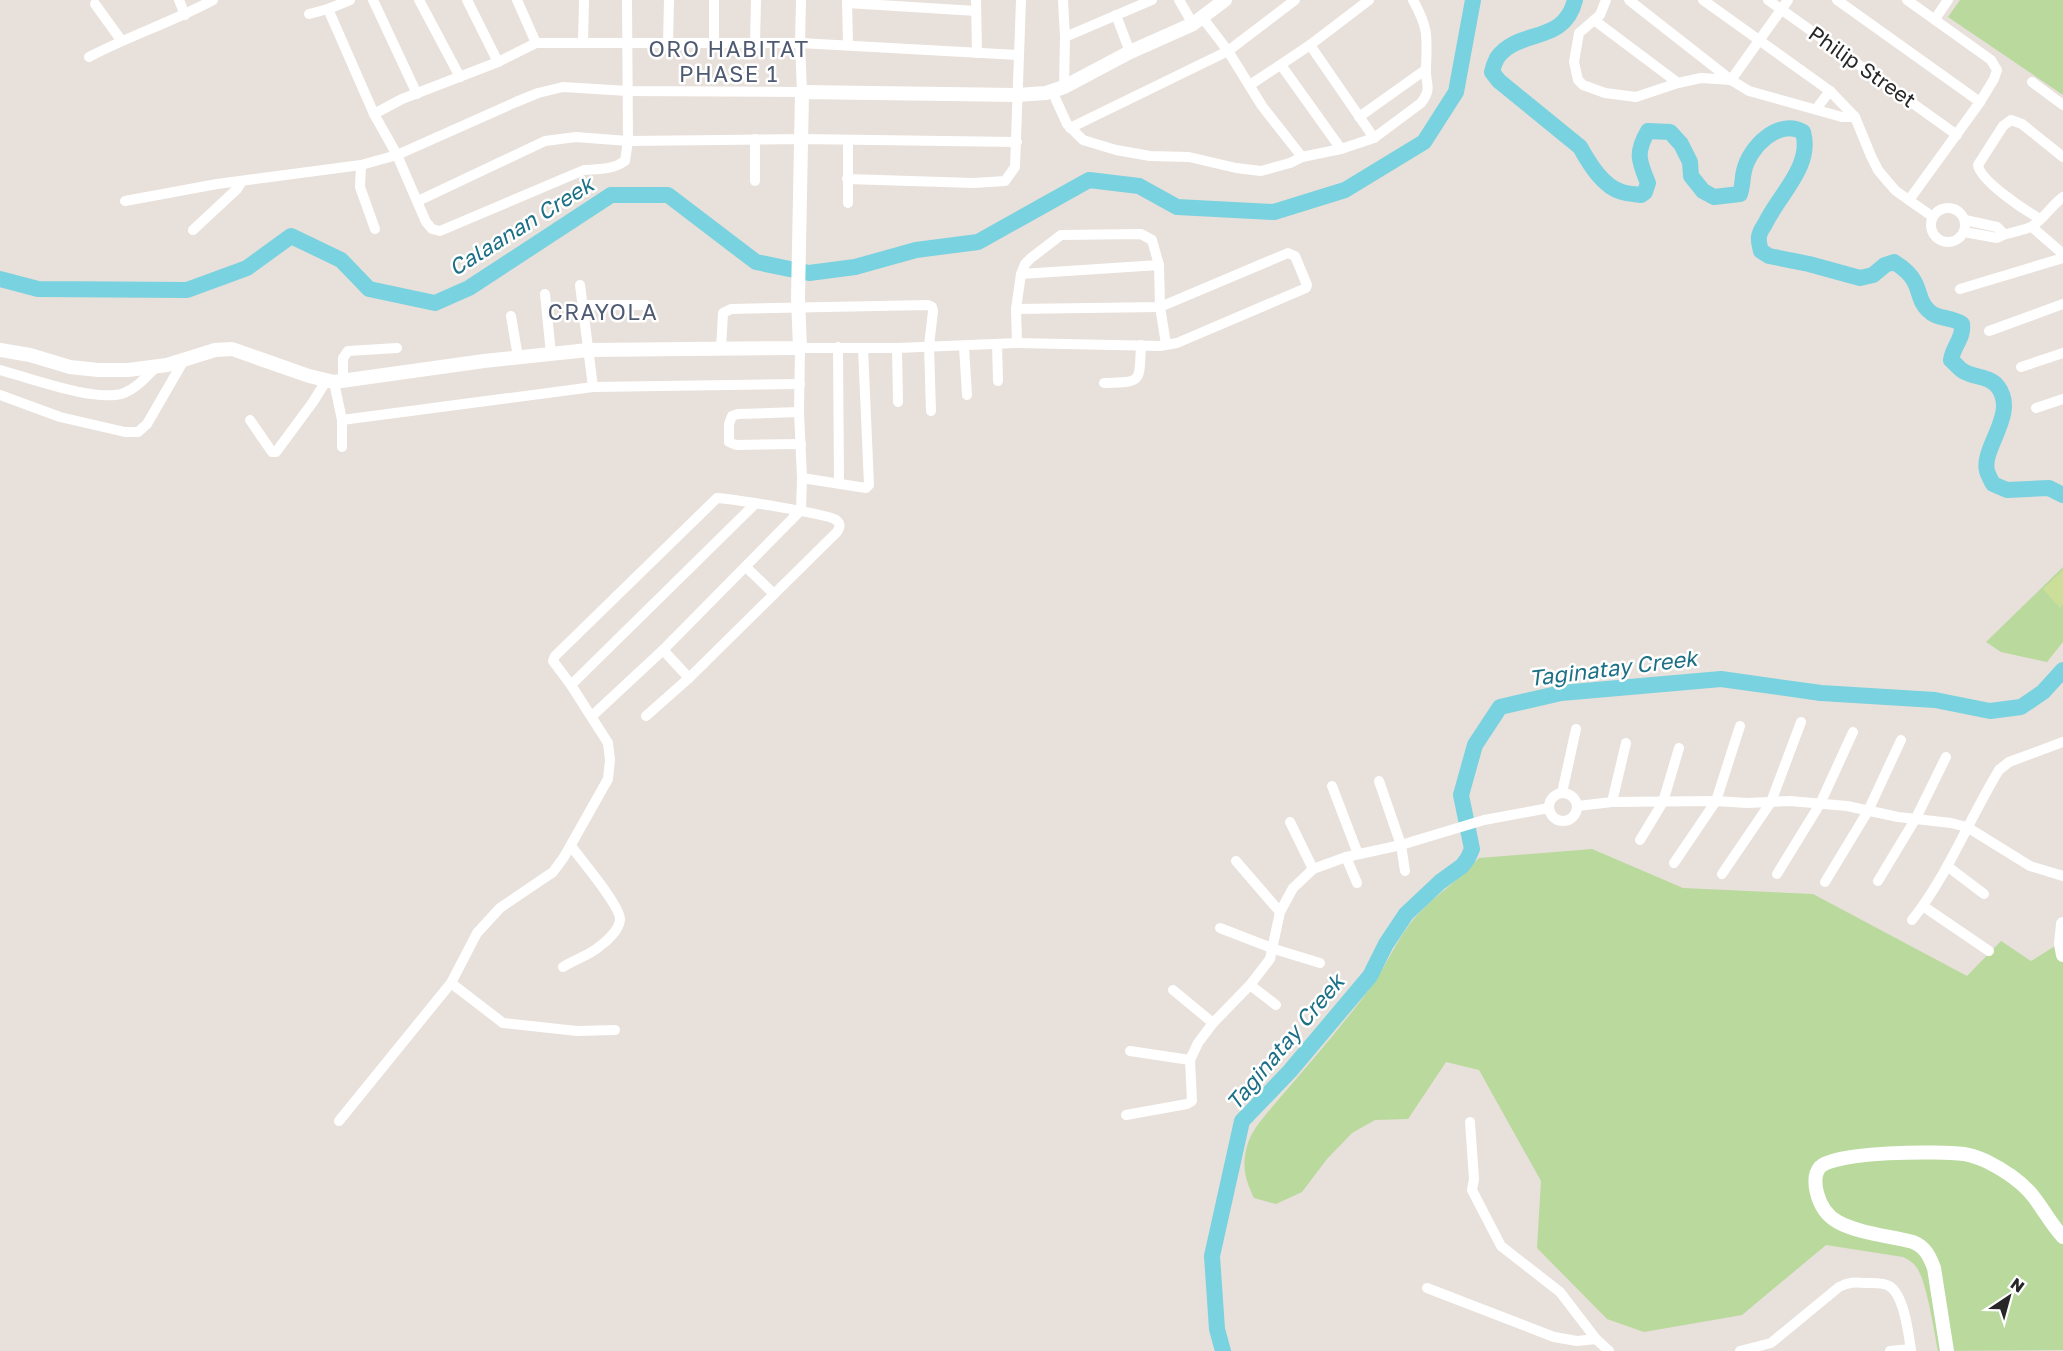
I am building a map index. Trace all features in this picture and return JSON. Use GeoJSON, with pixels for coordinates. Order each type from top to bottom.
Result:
{"type":"FeatureCollection","features":[{"type":"Feature","properties":{"kind":"street"},"geometry":{"type":"LineString","coordinates":[[179,0],[185,15]]}},
{"type":"Feature","properties":{"kind":"street"},"geometry":{"type":"LineString","coordinates":[[88,57],[121,40],[185,15],[213,0]]}},
{"type":"Feature","properties":{"kind":"street"},"geometry":{"type":"LineString","coordinates":[[309,14],[350,0]]}},
{"type":"Feature","properties":{"kind":"street"},"geometry":{"type":"LineString","coordinates":[[373,0],[417,94]]}},
{"type":"Feature","properties":{"kind":"street"},"geometry":{"type":"LineString","coordinates":[[419,0],[460,77]]}},
{"type":"Feature","properties":{"kind":"street"},"geometry":{"type":"LineString","coordinates":[[468,0],[498,62]]}},
{"type":"Feature","properties":{"kind":"street"},"geometry":{"type":"LineString","coordinates":[[517,0],[536,43]]}},
{"type":"Feature","properties":{"kind":"street"},"geometry":{"type":"LineString","coordinates":[[583,43],[584,0]]}},
{"type":"Feature","properties":{"kind":"street"},"geometry":{"type":"LineString","coordinates":[[328,9],[374,114],[397,155],[426,222],[432,229],[440,231],[584,170],[609,169],[624,161],[628,141],[627,0]]}},
{"type":"Feature","properties":{"kind":"street"},"geometry":{"type":"LineString","coordinates":[[668,44],[669,0]]}},
{"type":"Feature","properties":{"kind":"street"},"geometry":{"type":"LineString","coordinates":[[714,0],[714,44]]}},
{"type":"Feature","properties":{"kind":"street"},"geometry":{"type":"LineString","coordinates":[[755,44],[756,0]]}},
{"type":"Feature","properties":{"kind":"street"},"geometry":{"type":"LineString","coordinates":[[592,716],[663,650],[801,510],[798,302],[802,92],[801,0]]}},
{"type":"Feature","properties":{"kind":"street"},"geometry":{"type":"LineString","coordinates":[[847,179],[974,183],[1005,181],[1015,166],[1021,0]]}},
{"type":"Feature","properties":{"kind":"street"},"geometry":{"type":"LineString","coordinates":[[1064,0],[1065,37],[1058,89],[1061,113],[1070,128],[1083,140],[1116,150],[1150,156],[1189,157],[1236,168],[1261,171],[1290,164],[1302,156],[1341,149],[1374,138],[1383,134],[1421,103],[1429,91],[1425,70],[1428,46],[1426,27],[1413,0]]}},
{"type":"Feature","properties":{"kind":"street"},"geometry":{"type":"LineString","coordinates":[[1179,0],[1228,51],[1262,106],[1302,156]]}},
{"type":"Feature","properties":{"kind":"street"},"geometry":{"type":"LineString","coordinates":[[125,201],[217,184],[361,165],[397,155],[538,93],[563,87],[628,91],[1017,95],[1058,89],[1198,20],[1225,0]]}},
{"type":"Feature","properties":{"kind":"street"},"geometry":{"type":"LineString","coordinates":[[1070,128],[1228,51],[1295,0]]}},
{"type":"Feature","properties":{"kind":"street"},"geometry":{"type":"LineString","coordinates":[[1250,85],[1310,45],[1370,0]]}},
{"type":"Feature","properties":{"kind":"street"},"geometry":{"type":"LineString","coordinates":[[1606,0],[1600,15],[1580,33],[1575,62],[1578,80],[1583,85],[1605,93],[1636,97],[1701,78],[1731,80]]}},
{"type":"Feature","properties":{"kind":"street"},"geometry":{"type":"LineString","coordinates":[[1629,0],[1731,80],[1749,91],[1842,117],[1855,117]]}},
{"type":"Feature","properties":{"kind":"street"},"geometry":{"type":"LineString","coordinates":[[1703,0],[1830,91],[1855,117],[1878,170],[1896,191],[1933,217]]}},
{"type":"Feature","properties":{"kind":"street","name":"Philip Street"},"geometry":{"type":"LineString","coordinates":[[1768,0],[1957,135]]}},
{"type":"Feature","properties":{"kind":"street"},"geometry":{"type":"LineString","coordinates":[[1731,80],[1788,0]]}},
{"type":"Feature","properties":{"kind":"street"},"geometry":{"type":"LineString","coordinates":[[1837,0],[1980,102]]}},
{"type":"Feature","properties":{"kind":"street"},"geometry":{"type":"LineString","coordinates":[[1907,0],[1991,60],[1997,70],[1980,102],[1909,200]]}},
{"type":"Feature","properties":{"kind":"street"},"geometry":{"type":"LineString","coordinates":[[1935,19],[1948,0]]}},
{"type":"Feature","properties":{"kind":"street"},"geometry":{"type":"LineString","coordinates":[[848,45],[847,1],[976,6],[977,53]]}},
{"type":"Feature","properties":{"kind":"street"},"geometry":{"type":"LineString","coordinates":[[1065,37],[1146,1]]}},
{"type":"Feature","properties":{"kind":"street"},"geometry":{"type":"LineString","coordinates":[[95,4],[121,40]]}},
{"type":"Feature","properties":{"kind":"street"},"geometry":{"type":"LineString","coordinates":[[1116,15],[1130,52]]}},
{"type":"Feature","properties":{"kind":"street"},"geometry":{"type":"LineString","coordinates":[[1594,20],[1678,83]]}},
{"type":"Feature","properties":{"kind":"street"},"geometry":{"type":"LineString","coordinates":[[374,114],[417,94],[498,62],[536,43],[848,45],[1019,55]]}},
{"type":"Feature","properties":{"kind":"street"},"geometry":{"type":"LineString","coordinates":[[1310,45],[1374,138]]}},
{"type":"Feature","properties":{"kind":"street"},"geometry":{"type":"LineString","coordinates":[[1281,64],[1341,149]]}},
{"type":"Feature","properties":{"kind":"street"},"geometry":{"type":"LineString","coordinates":[[1359,117],[1425,70]]}},
{"type":"Feature","properties":{"kind":"street"},"geometry":{"type":"LineString","coordinates":[[2031,82],[2063,105]]}},
{"type":"Feature","properties":{"kind":"street"},"geometry":{"type":"LineString","coordinates":[[1816,109],[1830,91]]}},
{"type":"Feature","properties":{"kind":"street"},"geometry":{"type":"LineString","coordinates":[[2040,219],[2005,195],[1981,174],[1978,165],[2003,126],[2011,120],[2022,124],[2063,157]]}},
{"type":"Feature","properties":{"kind":"street"},"geometry":{"type":"LineString","coordinates":[[418,201],[545,141],[576,137],[628,141],[801,139],[1017,142]]}},
{"type":"Feature","properties":{"kind":"street"},"geometry":{"type":"LineString","coordinates":[[755,140],[755,181]]}},
{"type":"Feature","properties":{"kind":"street"},"geometry":{"type":"LineString","coordinates":[[848,141],[848,203]]}},
{"type":"Feature","properties":{"kind":"street"},"geometry":{"type":"LineString","coordinates":[[361,165],[360,187],[375,229]]}},
{"type":"Feature","properties":{"kind":"street"},"geometry":{"type":"LineString","coordinates":[[193,230],[237,189],[242,181]]}},
{"type":"Feature","properties":{"kind":"street"},"geometry":{"type":"LineString","coordinates":[[1965,226],[1997,238],[2032,227],[2051,206],[2063,197]]}},
{"type":"Feature","properties":{"kind":"street"},"geometry":{"type":"LineString","coordinates":[[1953,208],[1959,211],[1965,226],[1961,236],[1952,242],[1936,237],[1931,227],[1933,217],[1942,209],[1953,208]]}},
{"type":"Feature","properties":{"kind":"street"},"geometry":{"type":"LineString","coordinates":[[1960,289],[2063,256],[2032,227]]}},
{"type":"Feature","properties":{"kind":"street"},"geometry":{"type":"LineString","coordinates":[[1017,343],[1016,309],[1021,274],[1025,264],[1031,258],[1061,235],[1141,234],[1152,240],[1160,265],[1160,307],[1166,344]]}},
{"type":"Feature","properties":{"kind":"street"},"geometry":{"type":"LineString","coordinates":[[0,350],[30,355],[70,367],[128,370],[156,367],[215,350],[232,349],[334,381],[588,350],[897,348],[1017,343],[1166,344],[1177,343],[1306,288],[1307,282],[1295,256],[1288,254],[1160,307],[1016,309]]}},
{"type":"Feature","properties":{"kind":"street"},"geometry":{"type":"LineString","coordinates":[[1021,274],[1160,265]]}},
{"type":"Feature","properties":{"kind":"street"},"geometry":{"type":"LineString","coordinates":[[580,285],[593,387]]}},
{"type":"Feature","properties":{"kind":"street"},"geometry":{"type":"LineString","coordinates":[[544,294],[551,354]]}},
{"type":"Feature","properties":{"kind":"street"},"geometry":{"type":"LineString","coordinates":[[721,349],[722,319],[726,310],[798,302],[932,307],[929,346],[931,411]]}},
{"type":"Feature","properties":{"kind":"street"},"geometry":{"type":"LineString","coordinates":[[1989,331],[2063,304]]}},
{"type":"Feature","properties":{"kind":"street"},"geometry":{"type":"LineString","coordinates":[[584,305],[646,305]]}},
{"type":"Feature","properties":{"kind":"street"},"geometry":{"type":"LineString","coordinates":[[511,316],[518,357]]}},
{"type":"Feature","properties":{"kind":"street"},"geometry":{"type":"LineString","coordinates":[[997,344],[998,381]]}},
{"type":"Feature","properties":{"kind":"street"},"geometry":{"type":"LineString","coordinates":[[1104,383],[1131,383],[1137,379],[1140,375],[1141,345]]}},
{"type":"Feature","properties":{"kind":"street"},"geometry":{"type":"LineString","coordinates":[[964,346],[967,395]]}},
{"type":"Feature","properties":{"kind":"street"},"geometry":{"type":"LineString","coordinates":[[838,347],[838,483]]}},
{"type":"Feature","properties":{"kind":"street"},"geometry":{"type":"LineString","coordinates":[[250,420],[272,452],[276,452],[313,402],[334,381],[348,351],[397,348]]}},
{"type":"Feature","properties":{"kind":"street"},"geometry":{"type":"LineString","coordinates":[[802,478],[866,488],[869,482],[863,348]]}},
{"type":"Feature","properties":{"kind":"street"},"geometry":{"type":"LineString","coordinates":[[897,348],[898,402]]}},
{"type":"Feature","properties":{"kind":"street"},"geometry":{"type":"LineString","coordinates":[[2021,367],[2063,352]]}},
{"type":"Feature","properties":{"kind":"street"},"geometry":{"type":"LineString","coordinates":[[0,395],[60,417],[126,432],[138,432],[147,424],[184,360]]}},
{"type":"Feature","properties":{"kind":"street"},"geometry":{"type":"LineString","coordinates":[[0,370],[78,392],[107,396],[132,389],[156,367]]}},
{"type":"Feature","properties":{"kind":"street"},"geometry":{"type":"LineString","coordinates":[[334,381],[342,420],[342,447]]}},
{"type":"Feature","properties":{"kind":"street"},"geometry":{"type":"LineString","coordinates":[[342,420],[593,387],[800,384]]}},
{"type":"Feature","properties":{"kind":"street"},"geometry":{"type":"LineString","coordinates":[[2036,408],[2063,399]]}},
{"type":"Feature","properties":{"kind":"street"},"geometry":{"type":"LineString","coordinates":[[799,412],[732,416],[729,424],[729,442],[736,445],[801,444]]}},
{"type":"Feature","properties":{"kind":"street"},"geometry":{"type":"LineString","coordinates":[[339,1121],[451,982],[477,933],[500,908],[553,872],[571,846],[608,779],[610,770],[608,743],[553,661],[555,656],[714,499],[721,498],[801,510],[834,518],[839,522],[840,528],[689,678],[646,716]]}},
{"type":"Feature","properties":{"kind":"street"},"geometry":{"type":"LineString","coordinates":[[571,685],[755,504]]}},
{"type":"Feature","properties":{"kind":"street"},"geometry":{"type":"LineString","coordinates":[[746,567],[774,594]]}},
{"type":"Feature","properties":{"kind":"street"},"geometry":{"type":"LineString","coordinates":[[663,650],[689,678]]}},
{"type":"Feature","properties":{"kind":"street"},"geometry":{"type":"LineString","coordinates":[[1722,874],[1771,802],[1801,722]]}},
{"type":"Feature","properties":{"kind":"street"},"geometry":{"type":"LineString","coordinates":[[1674,864],[1716,801],[1740,726]]}},
{"type":"Feature","properties":{"kind":"street"},"geometry":{"type":"LineString","coordinates":[[1562,793],[1576,729]]}},
{"type":"Feature","properties":{"kind":"street"},"geometry":{"type":"LineString","coordinates":[[1777,874],[1820,804],[1854,732]]}},
{"type":"Feature","properties":{"kind":"street"},"geometry":{"type":"LineString","coordinates":[[1825,882],[1868,811],[1901,740]]}},
{"type":"Feature","properties":{"kind":"street"},"geometry":{"type":"LineString","coordinates":[[1912,920],[1947,866],[1990,784],[2003,765],[2063,742]]}},
{"type":"Feature","properties":{"kind":"street"},"geometry":{"type":"LineString","coordinates":[[1612,802],[1626,743]]}},
{"type":"Feature","properties":{"kind":"street"},"geometry":{"type":"LineString","coordinates":[[1640,840],[1663,802],[1679,748]]}},
{"type":"Feature","properties":{"kind":"street"},"geometry":{"type":"LineString","coordinates":[[1878,881],[1916,818],[1946,757]]}},
{"type":"Feature","properties":{"kind":"street"},"geometry":{"type":"LineString","coordinates":[[1379,781],[1401,845],[1405,872]]}},
{"type":"Feature","properties":{"kind":"street"},"geometry":{"type":"LineString","coordinates":[[1332,786],[1358,854]]}},
{"type":"Feature","properties":{"kind":"street"},"geometry":{"type":"LineString","coordinates":[[1562,793],[1571,795],[1578,806],[1576,815],[1564,822],[1552,817],[1549,808],[1551,800],[1562,793]]}},
{"type":"Feature","properties":{"kind":"street"},"geometry":{"type":"LineString","coordinates":[[1578,806],[1612,802],[1716,801],[1747,803],[1790,801],[1820,804],[1967,827],[2030,866],[2063,876]]}},
{"type":"Feature","properties":{"kind":"street"},"geometry":{"type":"LineString","coordinates":[[1126,1115],[1187,1104],[1192,1101],[1190,1060],[1198,1043],[1270,959],[1281,912],[1293,888],[1313,869],[1346,857],[1401,845],[1485,820],[1549,808]]}},
{"type":"Feature","properties":{"kind":"street"},"geometry":{"type":"LineString","coordinates":[[1290,822],[1313,869]]}},
{"type":"Feature","properties":{"kind":"street"},"geometry":{"type":"LineString","coordinates":[[562,967],[599,948],[619,925],[620,918],[618,910],[608,895],[571,846]]}},
{"type":"Feature","properties":{"kind":"street"},"geometry":{"type":"LineString","coordinates":[[1346,857],[1357,883]]}},
{"type":"Feature","properties":{"kind":"street"},"geometry":{"type":"LineString","coordinates":[[1236,861],[1281,912]]}},
{"type":"Feature","properties":{"kind":"street"},"geometry":{"type":"LineString","coordinates":[[1947,866],[1984,894]]}},
{"type":"Feature","properties":{"kind":"street"},"geometry":{"type":"LineString","coordinates":[[1923,906],[1989,951]]}},
{"type":"Feature","properties":{"kind":"street"},"geometry":{"type":"LineString","coordinates":[[2063,924],[2061,944],[2063,955]]}},
{"type":"Feature","properties":{"kind":"street"},"geometry":{"type":"LineString","coordinates":[[1220,928],[1274,949],[1320,963]]}},
{"type":"Feature","properties":{"kind":"street"},"geometry":{"type":"LineString","coordinates":[[451,982],[503,1023],[578,1031],[615,1030]]}},
{"type":"Feature","properties":{"kind":"street"},"geometry":{"type":"LineString","coordinates":[[1250,985],[1276,1005]]}},
{"type":"Feature","properties":{"kind":"street"},"geometry":{"type":"LineString","coordinates":[[1173,990],[1214,1023]]}},
{"type":"Feature","properties":{"kind":"street"},"geometry":{"type":"LineString","coordinates":[[1130,1051],[1190,1060]]}},
{"type":"Feature","properties":{"kind":"street"},"geometry":{"type":"LineString","coordinates":[[1470,1122],[1474,1179],[1472,1190],[1501,1246],[1560,1292],[1596,1339],[1609,1351]]}},
{"type":"Feature","properties":{"kind":"street"},"geometry":{"type":"LineString","coordinates":[[1947,1351],[1934,1268],[1929,1255],[1922,1246],[1913,1242],[1846,1225],[1825,1212],[1817,1195],[1815,1182],[1816,1174],[1821,1167],[1830,1160],[1851,1156],[1913,1153],[1967,1154],[2008,1174],[2032,1195],[2063,1237]]}},
{"type":"Feature","properties":{"kind":"street"},"geometry":{"type":"LineString","coordinates":[[1740,1351],[1771,1347],[1839,1287],[1852,1282],[1886,1284],[1896,1293],[1907,1323],[1911,1350],[1890,1351]]}},
{"type":"Feature","properties":{"kind":"street"},"geometry":{"type":"LineString","coordinates":[[1426,1288],[1554,1337],[1577,1341],[1596,1339]]}},
{"type":"Feature","properties":{"kind":"green space"},"geometry":{"type":"Polygon","coordinates":[[[1960,0],[2063,0],[2063,95],[1948,17],[1960,0]]]}},
{"type":"Feature","properties":{"kind":"green space"},"geometry":{"type":"Polygon","coordinates":[[[2063,567],[2063,642],[2047,662],[2001,652],[1986,642],[2063,567]]]}},
{"type":"Feature","properties":{"kind":"green space"},"geometry":{"type":"Polygon","coordinates":[[[2063,570],[2063,605],[2060,608],[2043,589],[2063,570]]]}},
{"type":"Feature","properties":{"kind":"green space"},"geometry":{"type":"Polygon","coordinates":[[[1592,849],[1683,888],[1813,894],[1967,976],[2001,941],[2031,961],[2063,941],[2063,1350],[1938,1351],[1924,1284],[1913,1263],[1903,1257],[1826,1245],[1742,1315],[1644,1332],[1607,1319],[1537,1248],[1541,1181],[1479,1070],[1446,1062],[1408,1119],[1375,1120],[1352,1133],[1327,1159],[1302,1192],[1276,1204],[1254,1198],[1244,1163],[1248,1143],[1255,1129],[1360,1002],[1406,929],[1421,911],[1479,858],[1592,849]]]}},
{"type":"Feature","properties":{"kind":"waterway","name":"Calaanan Creek"},"geometry":{"type":"LineString","coordinates":[[0,279],[38,289],[187,290],[247,268],[291,236],[341,260],[369,289],[435,303],[469,288],[611,195],[668,195],[756,262],[809,273],[855,267],[916,250],[978,242],[1089,180],[1139,186],[1177,207],[1274,212],[1345,190],[1424,142],[1456,92],[1473,0]]}},
{"type":"Feature","properties":{"kind":"waterway","name":"Taginatay Creek"},"geometry":{"type":"LineString","coordinates":[[1575,0],[1569,14],[1561,24],[1516,43],[1497,58],[1492,72],[1499,81],[1580,147],[1603,180],[1615,189],[1629,194],[1641,195],[1645,192],[1648,183],[1640,157],[1641,145],[1648,131],[1670,132],[1681,144],[1690,162],[1691,176],[1703,191],[1714,197],[1740,194],[1747,162],[1766,137],[1784,129],[1803,132],[1805,145],[1799,169],[1760,232],[1761,251],[1769,256],[1860,278],[1873,275],[1885,265],[1894,262],[1903,268],[1912,278],[1928,310],[1962,324],[1961,334],[1951,360],[1963,371],[1995,383],[2003,397],[2002,419],[1987,462],[1987,471],[1993,484],[2007,490],[2049,488],[2063,495]]}},
{"type":"Feature","properties":{"kind":"waterway","name":"Taginatay Creek"},"geometry":{"type":"LineString","coordinates":[[1223,1351],[1217,1329],[1212,1256],[1242,1121],[1290,1071],[1370,976],[1386,944],[1406,914],[1440,882],[1462,866],[1468,858],[1472,849],[1461,795],[1475,745],[1500,707],[1561,693],[1721,679],[1821,693],[1935,700],[1990,711],[2021,707],[2043,692],[2063,670]]}},
{"type":"Feature","properties":{"kind":"district","name":"ORO HABITAT PHASE 1"},"geometry":{"type":"Point","coordinates":[729,62]}},
{"type":"Feature","properties":{"kind":"district","name":"CRAYOLA"},"geometry":{"type":"Point","coordinates":[603,312]}}]}
